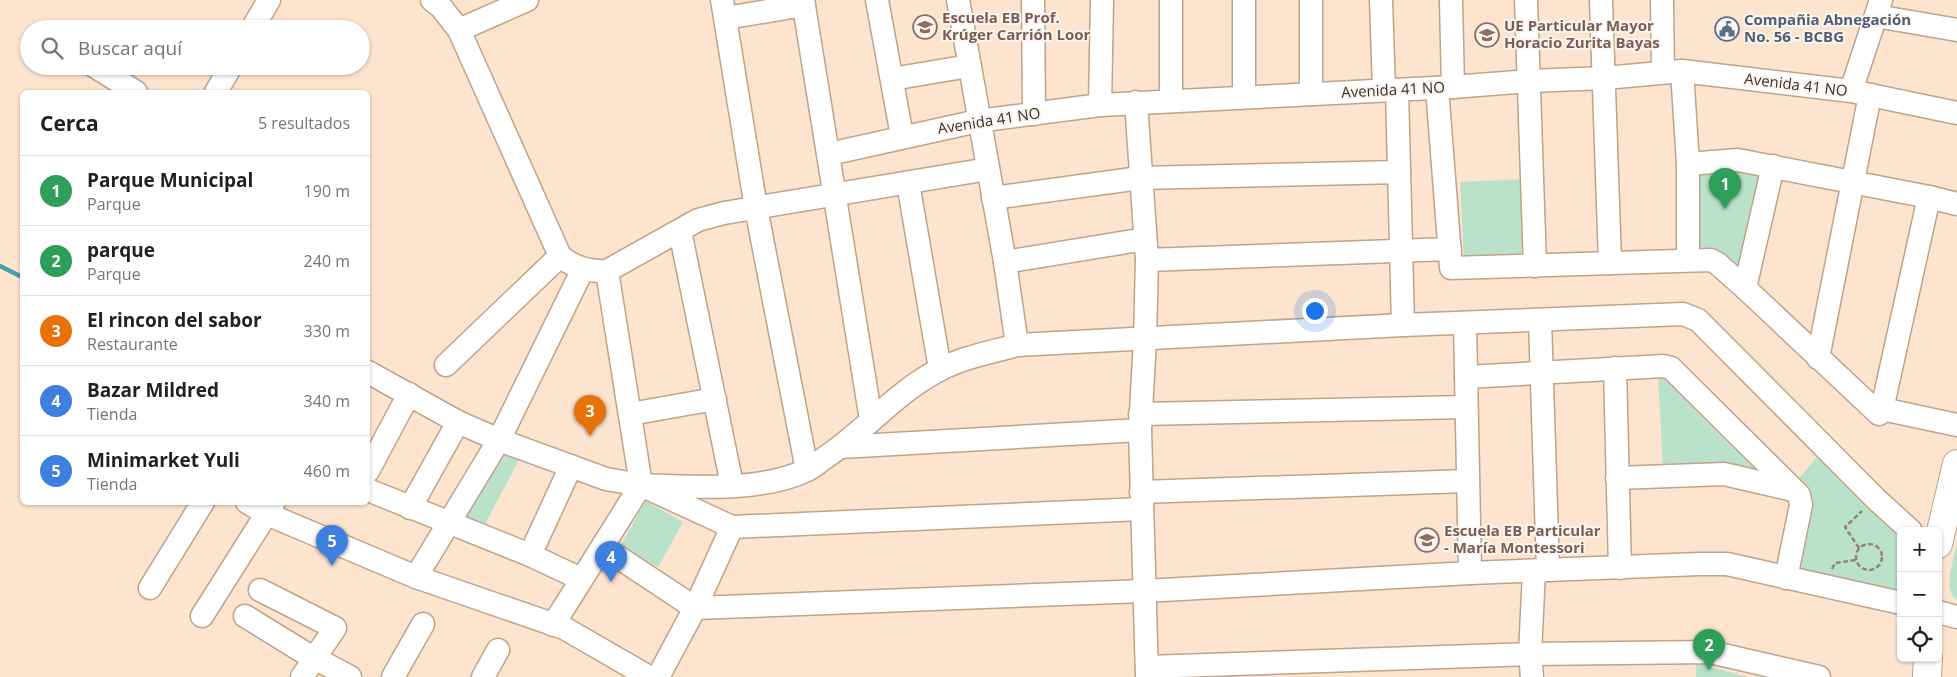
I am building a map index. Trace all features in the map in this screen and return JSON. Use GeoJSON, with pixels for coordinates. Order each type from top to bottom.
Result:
{"type":"FeatureCollection","features":[{"type":"Feature","properties":{"kind":"main road"},"geometry":{"type":"LineString","coordinates":[[1942,527],[1957,464]]}},
{"type":"Feature","properties":{"kind":"main road"},"geometry":{"type":"LineString","coordinates":[[1927,677],[1928,662]]}},
{"type":"Feature","properties":{"kind":"street"},"geometry":{"type":"LineString","coordinates":[[257,20],[269,0]]}},
{"type":"Feature","properties":{"kind":"street"},"geometry":{"type":"LineString","coordinates":[[432,0],[441,7],[459,30],[560,256],[568,263],[583,269],[596,272],[607,271],[698,220],[756,208],[988,169]]}},
{"type":"Feature","properties":{"kind":"street"},"geometry":{"type":"LineString","coordinates":[[459,30],[527,0]]}},
{"type":"Feature","properties":{"kind":"street"},"geometry":{"type":"LineString","coordinates":[[877,0],[902,136]]}},
{"type":"Feature","properties":{"kind":"street"},"geometry":{"type":"LineString","coordinates":[[958,0],[978,121],[1005,262],[1017,345]]}},
{"type":"Feature","properties":{"kind":"street"},"geometry":{"type":"LineString","coordinates":[[1032,0],[1034,114]]}},
{"type":"Feature","properties":{"kind":"street"},"geometry":{"type":"LineString","coordinates":[[1100,105],[1102,0]]}},
{"type":"Feature","properties":{"kind":"street"},"geometry":{"type":"LineString","coordinates":[[1171,0],[1171,101]]}},
{"type":"Feature","properties":{"kind":"street"},"geometry":{"type":"LineString","coordinates":[[1244,0],[1244,97]]}},
{"type":"Feature","properties":{"kind":"street"},"geometry":{"type":"LineString","coordinates":[[1311,0],[1312,94]]}},
{"type":"Feature","properties":{"kind":"street"},"geometry":{"type":"LineString","coordinates":[[1381,0],[1399,172],[1402,325]]}},
{"type":"Feature","properties":{"kind":"street"},"geometry":{"type":"LineString","coordinates":[[1451,0],[1445,87],[1451,268],[1688,260],[1714,262],[1745,288],[1875,412],[1880,413],[1928,197]]}},
{"type":"Feature","properties":{"kind":"street"},"geometry":{"type":"LineString","coordinates":[[1526,0],[1530,81],[1534,266]]}},
{"type":"Feature","properties":{"kind":"street"},"geometry":{"type":"LineString","coordinates":[[1601,0],[1610,263]]}},
{"type":"Feature","properties":{"kind":"street"},"geometry":{"type":"LineString","coordinates":[[1662,0],[1688,164],[1688,260]]}},
{"type":"Feature","properties":{"kind":"street"},"geometry":{"type":"LineString","coordinates":[[807,470],[756,208],[724,9],[803,2],[836,195],[871,420]]}},
{"type":"Feature","properties":{"kind":"street"},"geometry":{"type":"LineString","coordinates":[[1818,358],[1852,182],[1861,93],[1879,8],[1957,30]]}},
{"type":"Feature","properties":{"kind":"street"},"geometry":{"type":"LineString","coordinates":[[892,79],[969,66]]}},
{"type":"Feature","properties":{"kind":"street","name":"Avenida 41 NO"},"geometry":{"type":"LineString","coordinates":[[829,154],[902,136],[978,121],[1100,105],[1605,78],[1672,71],[1861,93],[1957,114]]}},
{"type":"Feature","properties":{"kind":"street"},"geometry":{"type":"LineString","coordinates":[[109,75],[133,90]]}},
{"type":"Feature","properties":{"kind":"street"},"geometry":{"type":"LineString","coordinates":[[217,90],[226,75]]}},
{"type":"Feature","properties":{"kind":"street"},"geometry":{"type":"LineString","coordinates":[[1136,102],[1146,249],[1145,339],[1140,422],[1147,672],[1530,654],[1710,652],[1819,677]]}},
{"type":"Feature","properties":{"kind":"street"},"geometry":{"type":"LineString","coordinates":[[1688,164],[1729,159],[1773,166],[1957,204]]}},
{"type":"Feature","properties":{"kind":"street"},"geometry":{"type":"LineString","coordinates":[[1745,288],[1773,166]]}},
{"type":"Feature","properties":{"kind":"street"},"geometry":{"type":"LineString","coordinates":[[993,198],[1140,178],[1399,172]]}},
{"type":"Feature","properties":{"kind":"street"},"geometry":{"type":"LineString","coordinates":[[908,182],[940,369]]}},
{"type":"Feature","properties":{"kind":"street"},"geometry":{"type":"LineString","coordinates":[[680,231],[732,485]]}},
{"type":"Feature","properties":{"kind":"street"},"geometry":{"type":"LineString","coordinates":[[1005,262],[1146,249],[1450,249]]}},
{"type":"Feature","properties":{"kind":"street"},"geometry":{"type":"LineString","coordinates":[[446,365],[560,256]]}},
{"type":"Feature","properties":{"kind":"street"},"geometry":{"type":"LineString","coordinates":[[416,577],[498,440],[583,269]]}},
{"type":"Feature","properties":{"kind":"street"},"geometry":{"type":"LineString","coordinates":[[553,625],[642,485],[607,271]]}},
{"type":"Feature","properties":{"kind":"street"},"geometry":{"type":"LineString","coordinates":[[370,373],[458,422],[498,440],[606,479],[642,485],[693,488],[769,482],[807,470],[840,447],[907,391],[940,369],[1017,345],[1402,325],[1683,314],[1698,320],[1876,499],[1907,527]]}},
{"type":"Feature","properties":{"kind":"street"},"geometry":{"type":"LineString","coordinates":[[1532,677],[1530,654],[1541,570],[1542,374],[1540,320]]}},
{"type":"Feature","properties":{"kind":"street"},"geometry":{"type":"LineString","coordinates":[[1465,323],[1470,573]]}},
{"type":"Feature","properties":{"kind":"street"},"geometry":{"type":"LineString","coordinates":[[1466,377],[1663,366],[1676,372],[1799,495],[1801,505],[1786,578]]}},
{"type":"Feature","properties":{"kind":"street"},"geometry":{"type":"LineString","coordinates":[[1614,368],[1620,568]]}},
{"type":"Feature","properties":{"kind":"street"},"geometry":{"type":"LineString","coordinates":[[370,467],[409,394]]}},
{"type":"Feature","properties":{"kind":"street"},"geometry":{"type":"LineString","coordinates":[[630,414],[715,399]]}},
{"type":"Feature","properties":{"kind":"street"},"geometry":{"type":"LineString","coordinates":[[840,447],[1140,422],[1466,407]]}},
{"type":"Feature","properties":{"kind":"street"},"geometry":{"type":"LineString","coordinates":[[1882,409],[1957,425]]}},
{"type":"Feature","properties":{"kind":"street"},"geometry":{"type":"LineString","coordinates":[[410,508],[458,422]]}},
{"type":"Feature","properties":{"kind":"street"},"geometry":{"type":"LineString","coordinates":[[530,555],[571,466]]}},
{"type":"Feature","properties":{"kind":"street"},"geometry":{"type":"LineString","coordinates":[[1618,478],[1724,474],[1793,490]]}},
{"type":"Feature","properties":{"kind":"street"},"geometry":{"type":"LineString","coordinates":[[642,485],[732,527],[1468,481]]}},
{"type":"Feature","properties":{"kind":"street"},"geometry":{"type":"LineString","coordinates":[[370,491],[530,555],[581,579]]}},
{"type":"Feature","properties":{"kind":"street"},"geometry":{"type":"LineString","coordinates":[[150,588],[201,505]]}},
{"type":"Feature","properties":{"kind":"street"},"geometry":{"type":"LineString","coordinates":[[202,616],[271,508],[416,577],[564,628],[649,677]]}},
{"type":"Feature","properties":{"kind":"street"},"geometry":{"type":"LineString","coordinates":[[658,677],[695,608],[732,527]]}},
{"type":"Feature","properties":{"kind":"street"},"geometry":{"type":"LineString","coordinates":[[603,547],[695,608],[1144,591],[1470,573],[1727,564],[1897,602]]}},
{"type":"Feature","properties":{"kind":"street"},"geometry":{"type":"LineString","coordinates":[[260,590],[335,628],[302,677]]}},
{"type":"Feature","properties":{"kind":"street"},"geometry":{"type":"LineString","coordinates":[[1942,613],[1957,617]]}},
{"type":"Feature","properties":{"kind":"street"},"geometry":{"type":"LineString","coordinates":[[245,616],[350,677]]}},
{"type":"Feature","properties":{"kind":"street"},"geometry":{"type":"LineString","coordinates":[[394,677],[423,624]]}},
{"type":"Feature","properties":{"kind":"street"},"geometry":{"type":"LineString","coordinates":[[483,677],[498,650]]}},
{"type":"Feature","properties":{"kind":"path"},"geometry":{"type":"LineString","coordinates":[[1859,548],[1845,527],[1876,499]]}},
{"type":"Feature","properties":{"kind":"path"},"geometry":{"type":"LineString","coordinates":[[1867,544],[1878,548],[1882,556],[1876,567],[1869,570],[1858,564],[1856,556],[1859,548],[1867,544]]}},
{"type":"Feature","properties":{"kind":"green space"},"geometry":{"type":"Polygon","coordinates":[[[1692,168],[1766,170],[1743,280],[1693,256],[1692,168]]]}},
{"type":"Feature","properties":{"kind":"green space"},"geometry":{"type":"Polygon","coordinates":[[[1528,179],[1530,259],[1464,262],[1460,182],[1528,179]]]}},
{"type":"Feature","properties":{"kind":"green space"},"geometry":{"type":"Polygon","coordinates":[[[1673,374],[1778,480],[1663,469],[1658,376],[1673,374]]]}},
{"type":"Feature","properties":{"kind":"green space"},"geometry":{"type":"Polygon","coordinates":[[[500,449],[519,460],[484,526],[465,515],[500,449]]]}},
{"type":"Feature","properties":{"kind":"green space"},"geometry":{"type":"Polygon","coordinates":[[[1819,455],[1897,536],[1897,590],[1796,568],[1795,483],[1819,455]]]}},
{"type":"Feature","properties":{"kind":"green space"},"geometry":{"type":"Polygon","coordinates":[[[646,501],[683,522],[658,567],[620,546],[646,501]]]}},
{"type":"Feature","properties":{"kind":"green space"},"geometry":{"type":"Polygon","coordinates":[[[1957,544],[1957,600],[1950,589],[1950,574],[1957,544]]]}},
{"type":"Feature","properties":{"kind":"green space"},"geometry":{"type":"Polygon","coordinates":[[[1696,663],[1748,677],[1696,677],[1696,663]]]}},
{"type":"Feature","properties":{"kind":"waterway"},"geometry":{"type":"LineString","coordinates":[[0,266],[20,276]]}},
{"type":"Feature","properties":{"kind":"place","name":"Escuela EB Prof. Krúger Carrión Loor"},"geometry":{"type":"Point","coordinates":[925,27]}},
{"type":"Feature","properties":{"kind":"place","name":"Compañia Abnegación No. 56 - BCBG"},"geometry":{"type":"Point","coordinates":[1727,29]}},
{"type":"Feature","properties":{"kind":"place","name":"UE Particular Mayor Horacio Zurita Bayas"},"geometry":{"type":"Point","coordinates":[1487,35]}},
{"type":"Feature","properties":{"kind":"place","name":"Parque Municipal"},"geometry":{"type":"Point","coordinates":[1725,209]}},
{"type":"Feature","properties":{"kind":"place","name":"El rincon del sabor"},"geometry":{"type":"Point","coordinates":[590,436]}},
{"type":"Feature","properties":{"kind":"place","name":"Escuela EB Particular - María Montessori"},"geometry":{"type":"Point","coordinates":[1427,540]}},
{"type":"Feature","properties":{"kind":"place","name":"Minimarket Yuli"},"geometry":{"type":"Point","coordinates":[332,566]}},
{"type":"Feature","properties":{"kind":"place","name":"Bazar Mildred"},"geometry":{"type":"Point","coordinates":[611,582]}},
{"type":"Feature","properties":{"kind":"place","name":"parque"},"geometry":{"type":"Point","coordinates":[1709,670]}}]}
